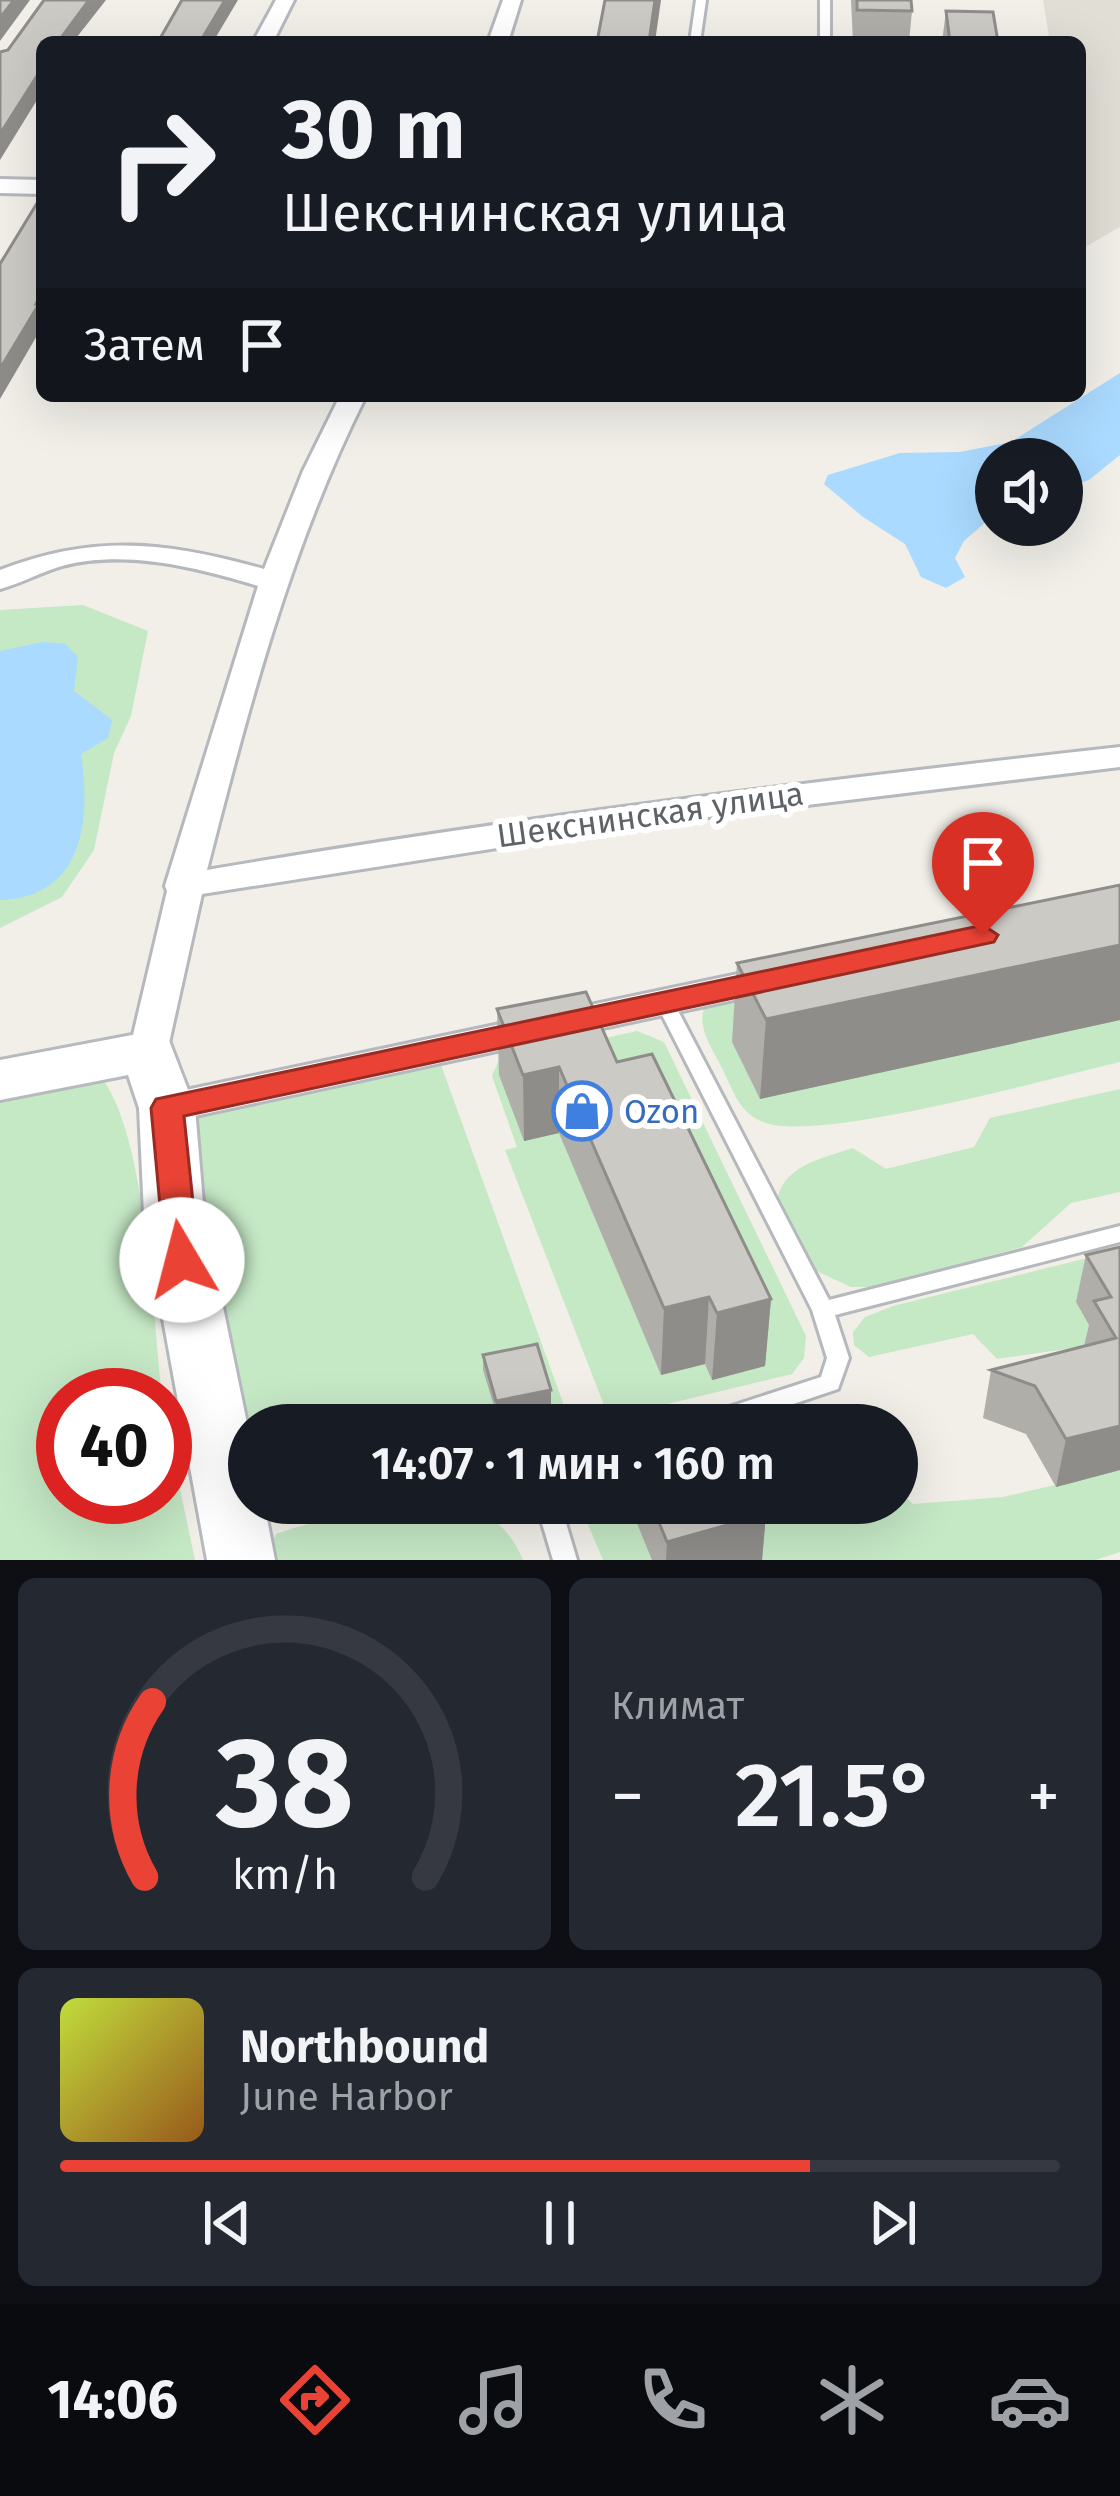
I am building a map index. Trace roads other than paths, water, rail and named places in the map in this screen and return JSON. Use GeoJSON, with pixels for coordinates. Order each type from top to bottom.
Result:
{"type":"FeatureCollection","features":[{"type":"Feature","properties":{"kind":"street"},"geometry":{"type":"LineString","coordinates":[[266,36],[285,0]]}},
{"type":"Feature","properties":{"kind":"street"},"geometry":{"type":"LineString","coordinates":[[500,36],[512,0]]}},
{"type":"Feature","properties":{"kind":"street"},"geometry":{"type":"LineString","coordinates":[[0,186],[36,187]]}},
{"type":"Feature","properties":{"kind":"street"},"geometry":{"type":"LineString","coordinates":[[255,1525],[206,1395],[174,1215],[158,1080],[182,886],[273,581],[320,457],[350,402]]}},
{"type":"Feature","properties":{"kind":"street"},"geometry":{"type":"LineString","coordinates":[[0,580],[56,559],[145,555],[201,560],[273,581]]}},
{"type":"Feature","properties":{"kind":"street","name":"Шекснинская улица"},"geometry":{"type":"LineString","coordinates":[[182,886],[505,834],[839,788],[1120,757]]}},
{"type":"Feature","properties":{"kind":"street"},"geometry":{"type":"LineString","coordinates":[[0,1080],[158,1080],[665,1003],[802,974]]}},
{"type":"Feature","properties":{"kind":"lane"},"geometry":{"type":"LineString","coordinates":[[696,36],[701,0]]}},
{"type":"Feature","properties":{"kind":"lane"},"geometry":{"type":"LineString","coordinates":[[825,0],[825,36]]}},
{"type":"Feature","properties":{"kind":"lane"},"geometry":{"type":"LineString","coordinates":[[665,1003],[823,1310],[838,1358],[830,1383],[767,1404]]}},
{"type":"Feature","properties":{"kind":"lane"},"geometry":{"type":"LineString","coordinates":[[823,1310],[1120,1234]]}},
{"type":"Feature","properties":{"kind":"lane"},"geometry":{"type":"LineString","coordinates":[[554,1524],[565,1560]]}},
{"type":"Feature","properties":{"kind":"water"},"geometry":{"type":"Polygon","coordinates":[[[1120,373],[1120,455],[1083,482],[1083,438],[1017,438],[1074,402],[1086,402],[1086,395],[1120,373]]]}},
{"type":"Feature","properties":{"kind":"water"},"geometry":{"type":"Polygon","coordinates":[[[975,449],[975,531],[955,558],[965,577],[946,588],[921,577],[905,544],[824,484],[828,475],[900,453],[975,449]]]}},
{"type":"Feature","properties":{"kind":"water"},"geometry":{"type":"Polygon","coordinates":[[[43,642],[65,644],[78,657],[74,691],[112,720],[108,738],[81,754],[82,828],[65,870],[50,885],[28,896],[0,900],[0,651],[43,642]]]}},
{"type":"Feature","properties":{"kind":"place","name":"Ozon"},"geometry":{"type":"Point","coordinates":[582,1111]}}]}
